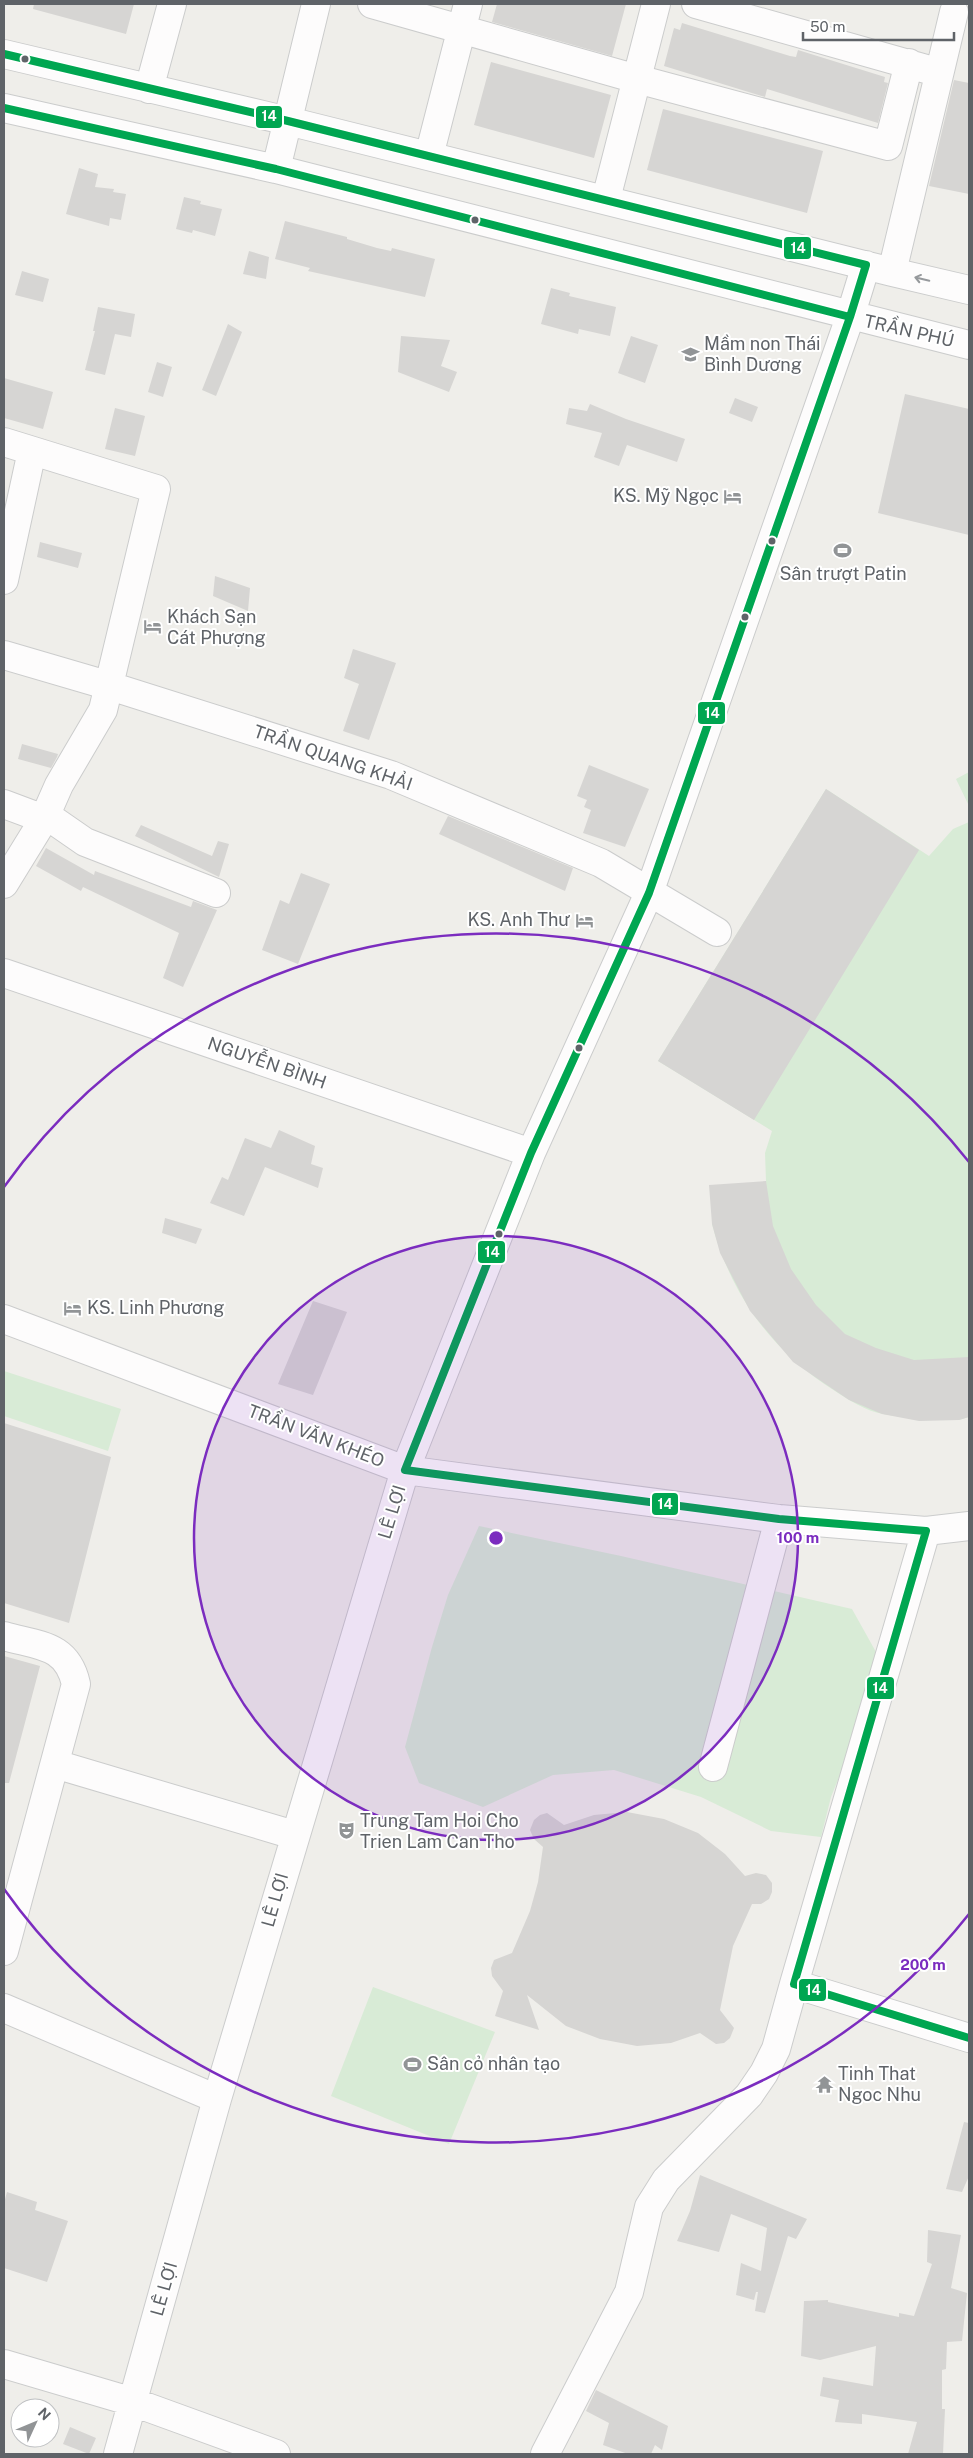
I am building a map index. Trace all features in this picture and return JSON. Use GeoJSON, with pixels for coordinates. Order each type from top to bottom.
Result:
{"type":"FeatureCollection","features":[{"type":"Feature","properties":{"kind":"street"},"geometry":{"type":"LineString","coordinates":[[149,89],[172,4]]}},
{"type":"Feature","properties":{"kind":"street"},"geometry":{"type":"LineString","coordinates":[[276,169],[316,4]]}},
{"type":"Feature","properties":{"kind":"street"},"geometry":{"type":"LineString","coordinates":[[372,4],[637,79],[888,146],[894,152],[919,160]]}},
{"type":"Feature","properties":{"kind":"street"},"geometry":{"type":"LineString","coordinates":[[429,156],[468,4]]}},
{"type":"Feature","properties":{"kind":"street"},"geometry":{"type":"LineString","coordinates":[[606,199],[656,4]]}},
{"type":"Feature","properties":{"kind":"street"},"geometry":{"type":"LineString","coordinates":[[696,4],[909,63],[939,74]]}},
{"type":"Feature","properties":{"kind":"street"},"geometry":{"type":"LineString","coordinates":[[892,272],[954,12]]}},
{"type":"Feature","properties":{"kind":"street"},"geometry":{"type":"LineString","coordinates":[[4,54],[288,121],[969,290]]}},
{"type":"Feature","properties":{"kind":"street"},"geometry":{"type":"LineString","coordinates":[[888,146],[909,63]]}},
{"type":"Feature","properties":{"kind":"street","name":"TRẦN PHÚ"},"geometry":{"type":"LineString","coordinates":[[4,108],[276,169],[850,317],[969,345]]}},
{"type":"Feature","properties":{"kind":"street","name":"LÊ LỢI"},"geometry":{"type":"LineString","coordinates":[[118,2454],[217,2099],[294,1835],[405,1470],[530,1153],[649,893],[850,317],[866,265]]}},
{"type":"Feature","properties":{"kind":"street"},"geometry":{"type":"LineString","coordinates":[[4,442],[156,489],[103,710],[59,785],[45,817],[4,884]]}},
{"type":"Feature","properties":{"kind":"street"},"geometry":{"type":"LineString","coordinates":[[4,580],[32,451]]}},
{"type":"Feature","properties":{"kind":"street","name":"TRẦN QUANG KHẢI"},"geometry":{"type":"LineString","coordinates":[[4,655],[110,686],[391,775],[601,863],[717,932]]}},
{"type":"Feature","properties":{"kind":"street"},"geometry":{"type":"LineString","coordinates":[[4,804],[45,817],[85,842],[216,893]]}},
{"type":"Feature","properties":{"kind":"street","name":"NGUYỄN BÌNH"},"geometry":{"type":"LineString","coordinates":[[4,973],[530,1153]]}},
{"type":"Feature","properties":{"kind":"street","name":"TRẦN VĂN KHÉO"},"geometry":{"type":"LineString","coordinates":[[4,1319],[405,1470],[780,1519],[926,1531],[969,1526]]}},
{"type":"Feature","properties":{"kind":"street"},"geometry":{"type":"LineString","coordinates":[[713,1767],[780,1519]]}},
{"type":"Feature","properties":{"kind":"street"},"geometry":{"type":"LineString","coordinates":[[545,2454],[629,2292],[649,2207],[666,2180],[749,2095],[764,2073],[776,2049],[926,1531]]}},
{"type":"Feature","properties":{"kind":"street"},"geometry":{"type":"LineString","coordinates":[[4,1636],[50,1649],[64,1656],[72,1667],[76,1684],[4,1951]]}},
{"type":"Feature","properties":{"kind":"street"},"geometry":{"type":"LineString","coordinates":[[55,1764],[294,1835]]}},
{"type":"Feature","properties":{"kind":"street"},"geometry":{"type":"LineString","coordinates":[[794,1984],[969,2038]]}},
{"type":"Feature","properties":{"kind":"street"},"geometry":{"type":"LineString","coordinates":[[4,2008],[217,2099]]}},
{"type":"Feature","properties":{"kind":"street"},"geometry":{"type":"LineString","coordinates":[[4,2364],[133,2402],[276,2454]]}},
{"type":"Feature","properties":{"kind":"green space"},"geometry":{"type":"Polygon","coordinates":[[[969,772],[969,806],[956,779],[969,772]]]}},
{"type":"Feature","properties":{"kind":"green space"},"geometry":{"type":"Polygon","coordinates":[[[826,789],[929,856],[953,829],[969,822],[969,1417],[959,1420],[892,1416],[864,1408],[812,1376],[773,1340],[757,1320],[730,1275],[712,1224],[766,1181],[765,1153],[772,1131],[658,1061],[826,789]]]}},
{"type":"Feature","properties":{"kind":"green space"},"geometry":{"type":"Polygon","coordinates":[[[4,1371],[121,1409],[108,1451],[4,1416],[4,1371]]]}},
{"type":"Feature","properties":{"kind":"green space"},"geometry":{"type":"Polygon","coordinates":[[[479,1526],[621,1556],[852,1609],[876,1652],[858,1730],[831,1797],[821,1837],[771,1831],[701,1797],[614,1770],[553,1775],[483,1807],[419,1783],[405,1747],[448,1595],[479,1526]]]}},
{"type":"Feature","properties":{"kind":"green space","name":"Sân cỏ nhân tạo"},"geometry":{"type":"Polygon","coordinates":[[[373,1987],[495,2032],[449,2144],[331,2096],[373,1987]]]}},
{"type":"Feature","properties":{"kind":"building"},"geometry":{"type":"Polygon","coordinates":[[[34,4],[134,4],[126,34],[33,9],[34,4]]]}},
{"type":"Feature","properties":{"kind":"building"},"geometry":{"type":"Polygon","coordinates":[[[497,4],[626,4],[612,56],[492,22],[497,4]]]}},
{"type":"Feature","properties":{"kind":"building"},"geometry":{"type":"Polygon","coordinates":[[[682,23],[790,56],[796,57],[798,50],[885,77],[884,82],[888,83],[878,123],[767,89],[765,97],[664,66],[674,28],[680,30],[682,23]]]}},
{"type":"Feature","properties":{"kind":"building"},"geometry":{"type":"Polygon","coordinates":[[[491,62],[611,95],[594,158],[474,125],[491,62]]]}},
{"type":"Feature","properties":{"kind":"building"},"geometry":{"type":"Polygon","coordinates":[[[954,80],[969,83],[969,194],[929,186],[954,80]]]}},
{"type":"Feature","properties":{"kind":"building"},"geometry":{"type":"Polygon","coordinates":[[[663,109],[823,151],[807,213],[647,170],[663,109]]]}},
{"type":"Feature","properties":{"kind":"building"},"geometry":{"type":"Polygon","coordinates":[[[79,168],[98,174],[95,187],[114,189],[113,192],[126,194],[121,220],[110,218],[109,226],[66,214],[79,168]]]}},
{"type":"Feature","properties":{"kind":"building"},"geometry":{"type":"Polygon","coordinates":[[[184,197],[201,201],[200,204],[222,209],[215,236],[193,230],[192,233],[176,229],[184,197]]]}},
{"type":"Feature","properties":{"kind":"building"},"geometry":{"type":"Polygon","coordinates":[[[285,221],[347,237],[347,239],[377,248],[391,251],[392,248],[435,259],[425,297],[308,271],[310,268],[275,259],[285,221]]]}},
{"type":"Feature","properties":{"kind":"building"},"geometry":{"type":"Polygon","coordinates":[[[249,251],[269,257],[266,279],[243,274],[249,251]]]}},
{"type":"Feature","properties":{"kind":"building"},"geometry":{"type":"Polygon","coordinates":[[[22,271],[49,279],[43,302],[15,295],[22,271]]]}},
{"type":"Feature","properties":{"kind":"building"},"geometry":{"type":"Polygon","coordinates":[[[551,288],[570,293],[569,296],[616,307],[610,336],[579,329],[578,334],[541,324],[551,288]]]}},
{"type":"Feature","properties":{"kind":"building"},"geometry":{"type":"Polygon","coordinates":[[[98,307],[135,314],[131,337],[115,334],[105,375],[85,370],[95,331],[93,331],[98,307]]]}},
{"type":"Feature","properties":{"kind":"building"},"geometry":{"type":"Polygon","coordinates":[[[228,324],[242,332],[216,396],[202,390],[228,324]]]}},
{"type":"Feature","properties":{"kind":"building"},"geometry":{"type":"Polygon","coordinates":[[[401,336],[450,340],[441,366],[457,372],[449,392],[398,372],[401,336]]]}},
{"type":"Feature","properties":{"kind":"building"},"geometry":{"type":"Polygon","coordinates":[[[631,336],[658,345],[645,383],[618,373],[631,336]]]}},
{"type":"Feature","properties":{"kind":"building"},"geometry":{"type":"Polygon","coordinates":[[[157,362],[172,367],[163,397],[148,392],[157,362]]]}},
{"type":"Feature","properties":{"kind":"building"},"geometry":{"type":"Polygon","coordinates":[[[4,378],[53,392],[43,429],[4,418],[4,378]]]}},
{"type":"Feature","properties":{"kind":"building"},"geometry":{"type":"Polygon","coordinates":[[[905,394],[969,409],[969,535],[878,513],[905,394]]]}},
{"type":"Feature","properties":{"kind":"building"},"geometry":{"type":"Polygon","coordinates":[[[735,398],[758,407],[752,422],[729,413],[735,398]]]}},
{"type":"Feature","properties":{"kind":"building"},"geometry":{"type":"Polygon","coordinates":[[[590,404],[626,419],[685,439],[677,462],[627,445],[619,466],[594,457],[602,433],[566,424],[569,408],[587,411],[590,404]]]}},
{"type":"Feature","properties":{"kind":"building"},"geometry":{"type":"Polygon","coordinates":[[[115,408],[145,416],[135,456],[105,449],[115,408]]]}},
{"type":"Feature","properties":{"kind":"building"},"geometry":{"type":"Polygon","coordinates":[[[40,542],[82,553],[78,568],[37,557],[40,542]]]}},
{"type":"Feature","properties":{"kind":"building"},"geometry":{"type":"Polygon","coordinates":[[[215,576],[250,588],[248,611],[213,596],[215,576]]]}},
{"type":"Feature","properties":{"kind":"building"},"geometry":{"type":"Polygon","coordinates":[[[353,649],[396,663],[369,740],[343,731],[359,684],[344,678],[353,649]]]}},
{"type":"Feature","properties":{"kind":"building"},"geometry":{"type":"Polygon","coordinates":[[[22,744],[58,754],[51,768],[18,759],[22,744]]]}},
{"type":"Feature","properties":{"kind":"building"},"geometry":{"type":"Polygon","coordinates":[[[589,765],[649,789],[625,847],[583,833],[591,810],[584,807],[587,800],[577,796],[589,765]]]}},
{"type":"Feature","properties":{"kind":"building"},"geometry":{"type":"Polygon","coordinates":[[[826,789],[919,850],[754,1120],[658,1061],[826,789]]]}},
{"type":"Feature","properties":{"kind":"building"},"geometry":{"type":"Polygon","coordinates":[[[448,816],[573,868],[565,891],[439,834],[448,816]]]}},
{"type":"Feature","properties":{"kind":"building"},"geometry":{"type":"Polygon","coordinates":[[[141,825],[212,856],[218,841],[229,844],[219,877],[135,836],[141,825]]]}},
{"type":"Feature","properties":{"kind":"building"},"geometry":{"type":"Polygon","coordinates":[[[46,848],[94,875],[95,871],[191,907],[193,901],[217,910],[183,987],[163,978],[179,933],[83,887],[81,891],[36,866],[46,848]]]}},
{"type":"Feature","properties":{"kind":"building"},"geometry":{"type":"Polygon","coordinates":[[[301,873],[330,884],[298,964],[262,950],[280,900],[289,904],[301,873]]]}},
{"type":"Feature","properties":{"kind":"building"},"geometry":{"type":"Polygon","coordinates":[[[279,1130],[315,1146],[311,1164],[323,1168],[318,1188],[265,1167],[244,1216],[210,1203],[222,1177],[228,1180],[245,1138],[271,1148],[279,1130]]]}},
{"type":"Feature","properties":{"kind":"building"},"geometry":{"type":"Polygon","coordinates":[[[766,1181],[773,1226],[791,1269],[816,1305],[845,1334],[876,1348],[914,1360],[969,1357],[969,1417],[959,1420],[919,1421],[882,1414],[849,1400],[793,1362],[750,1311],[720,1253],[712,1224],[709,1185],[766,1181]]]}},
{"type":"Feature","properties":{"kind":"building"},"geometry":{"type":"Polygon","coordinates":[[[165,1218],[202,1229],[196,1244],[162,1233],[165,1218]]]}},
{"type":"Feature","properties":{"kind":"building"},"geometry":{"type":"Polygon","coordinates":[[[313,1301],[347,1312],[313,1395],[278,1384],[313,1301]]]}},
{"type":"Feature","properties":{"kind":"building"},"geometry":{"type":"Polygon","coordinates":[[[4,1423],[111,1457],[69,1623],[4,1603],[4,1423]]]}},
{"type":"Feature","properties":{"kind":"building"},"geometry":{"type":"Polygon","coordinates":[[[4,1656],[40,1666],[9,1783],[4,1783],[4,1656]]]}},
{"type":"Feature","properties":{"kind":"building"},"geometry":{"type":"Polygon","coordinates":[[[627,1812],[664,1819],[698,1833],[725,1854],[745,1876],[756,1873],[766,1875],[772,1883],[772,1892],[769,1899],[761,1904],[752,1904],[733,1946],[720,2010],[734,2028],[730,2038],[724,2043],[716,2044],[700,2033],[671,2043],[637,2046],[600,2039],[566,2026],[527,1995],[539,2030],[495,2016],[503,1991],[492,1976],[491,1968],[494,1960],[512,1953],[530,1911],[538,1882],[543,1847],[534,1839],[530,1830],[534,1820],[540,1815],[547,1813],[564,1825],[594,1815],[627,1812]]]}},
{"type":"Feature","properties":{"kind":"building"},"geometry":{"type":"Polygon","coordinates":[[[964,2122],[969,2123],[969,2176],[962,2192],[946,2189],[964,2122]]]}},
{"type":"Feature","properties":{"kind":"building"},"geometry":{"type":"Polygon","coordinates":[[[700,2175],[807,2219],[796,2239],[788,2236],[765,2313],[755,2311],[758,2292],[756,2292],[754,2300],[736,2295],[741,2263],[761,2271],[767,2228],[731,2214],[719,2252],[677,2241],[690,2211],[700,2175]]]}},
{"type":"Feature","properties":{"kind":"building"},"geometry":{"type":"Polygon","coordinates":[[[7,2192],[37,2202],[35,2210],[68,2221],[47,2282],[4,2268],[4,2203],[7,2192]]]}},
{"type":"Feature","properties":{"kind":"building"},"geometry":{"type":"Polygon","coordinates":[[[928,2230],[961,2235],[951,2288],[967,2293],[962,2341],[947,2342],[946,2369],[942,2370],[942,2409],[945,2409],[943,2454],[908,2454],[917,2422],[862,2414],[862,2424],[835,2422],[839,2400],[820,2396],[823,2377],[873,2386],[876,2346],[820,2360],[801,2356],[804,2301],[828,2300],[828,2302],[899,2317],[899,2313],[914,2316],[932,2264],[927,2262],[928,2230]]]}},
{"type":"Feature","properties":{"kind":"building"},"geometry":{"type":"Polygon","coordinates":[[[596,2390],[668,2426],[662,2450],[655,2445],[651,2454],[628,2454],[603,2445],[609,2423],[586,2411],[596,2390]]]}},
{"type":"Feature","properties":{"kind":"building"},"geometry":{"type":"Polygon","coordinates":[[[70,2427],[96,2438],[89,2454],[63,2444],[70,2427]]]}},
{"type":"Feature","properties":{"kind":"transit line","name":"14"},"geometry":{"type":"LineString","coordinates":[[4,54],[288,121],[866,265],[850,317],[649,893],[531,1153],[405,1470]]}},
{"type":"Feature","properties":{"kind":"transit line","name":"14"},"geometry":{"type":"LineString","coordinates":[[4,108],[276,169],[850,317]]}},
{"type":"Feature","properties":{"kind":"transit line","name":"14"},"geometry":{"type":"LineString","coordinates":[[405,1470],[779,1519],[926,1531]]}},
{"type":"Feature","properties":{"kind":"transit line","name":"14"},"geometry":{"type":"LineString","coordinates":[[926,1531],[794,1984],[969,2038]]}},
{"type":"Feature","properties":{"kind":"place","name":"Mầm non Thái Bình Dương"},"geometry":{"type":"Point","coordinates":[690,354]}},
{"type":"Feature","properties":{"kind":"place","name":"KS. Mỹ Ngọc"},"geometry":{"type":"Point","coordinates":[733,496]}},
{"type":"Feature","properties":{"kind":"place","name":"Sân trượt Patin"},"geometry":{"type":"Point","coordinates":[843,551]}},
{"type":"Feature","properties":{"kind":"place","name":"Khách Sạn Cát Phượng"},"geometry":{"type":"Point","coordinates":[153,627]}},
{"type":"Feature","properties":{"kind":"place","name":"KS. Anh Thư"},"geometry":{"type":"Point","coordinates":[584,920]}},
{"type":"Feature","properties":{"kind":"place","name":"KS. Linh Phương"},"geometry":{"type":"Point","coordinates":[73,1308]}},
{"type":"Feature","properties":{"kind":"place","name":"Trung Tam Hoi Cho Trien Lam Can Tho"},"geometry":{"type":"Point","coordinates":[346,1831]}},
{"type":"Feature","properties":{"kind":"place","name":"Sân cỏ nhân tạo"},"geometry":{"type":"Point","coordinates":[413,2064]}},
{"type":"Feature","properties":{"kind":"place","name":"Tinh That Ngoc Nhu"},"geometry":{"type":"Point","coordinates":[824,2084]}}]}
